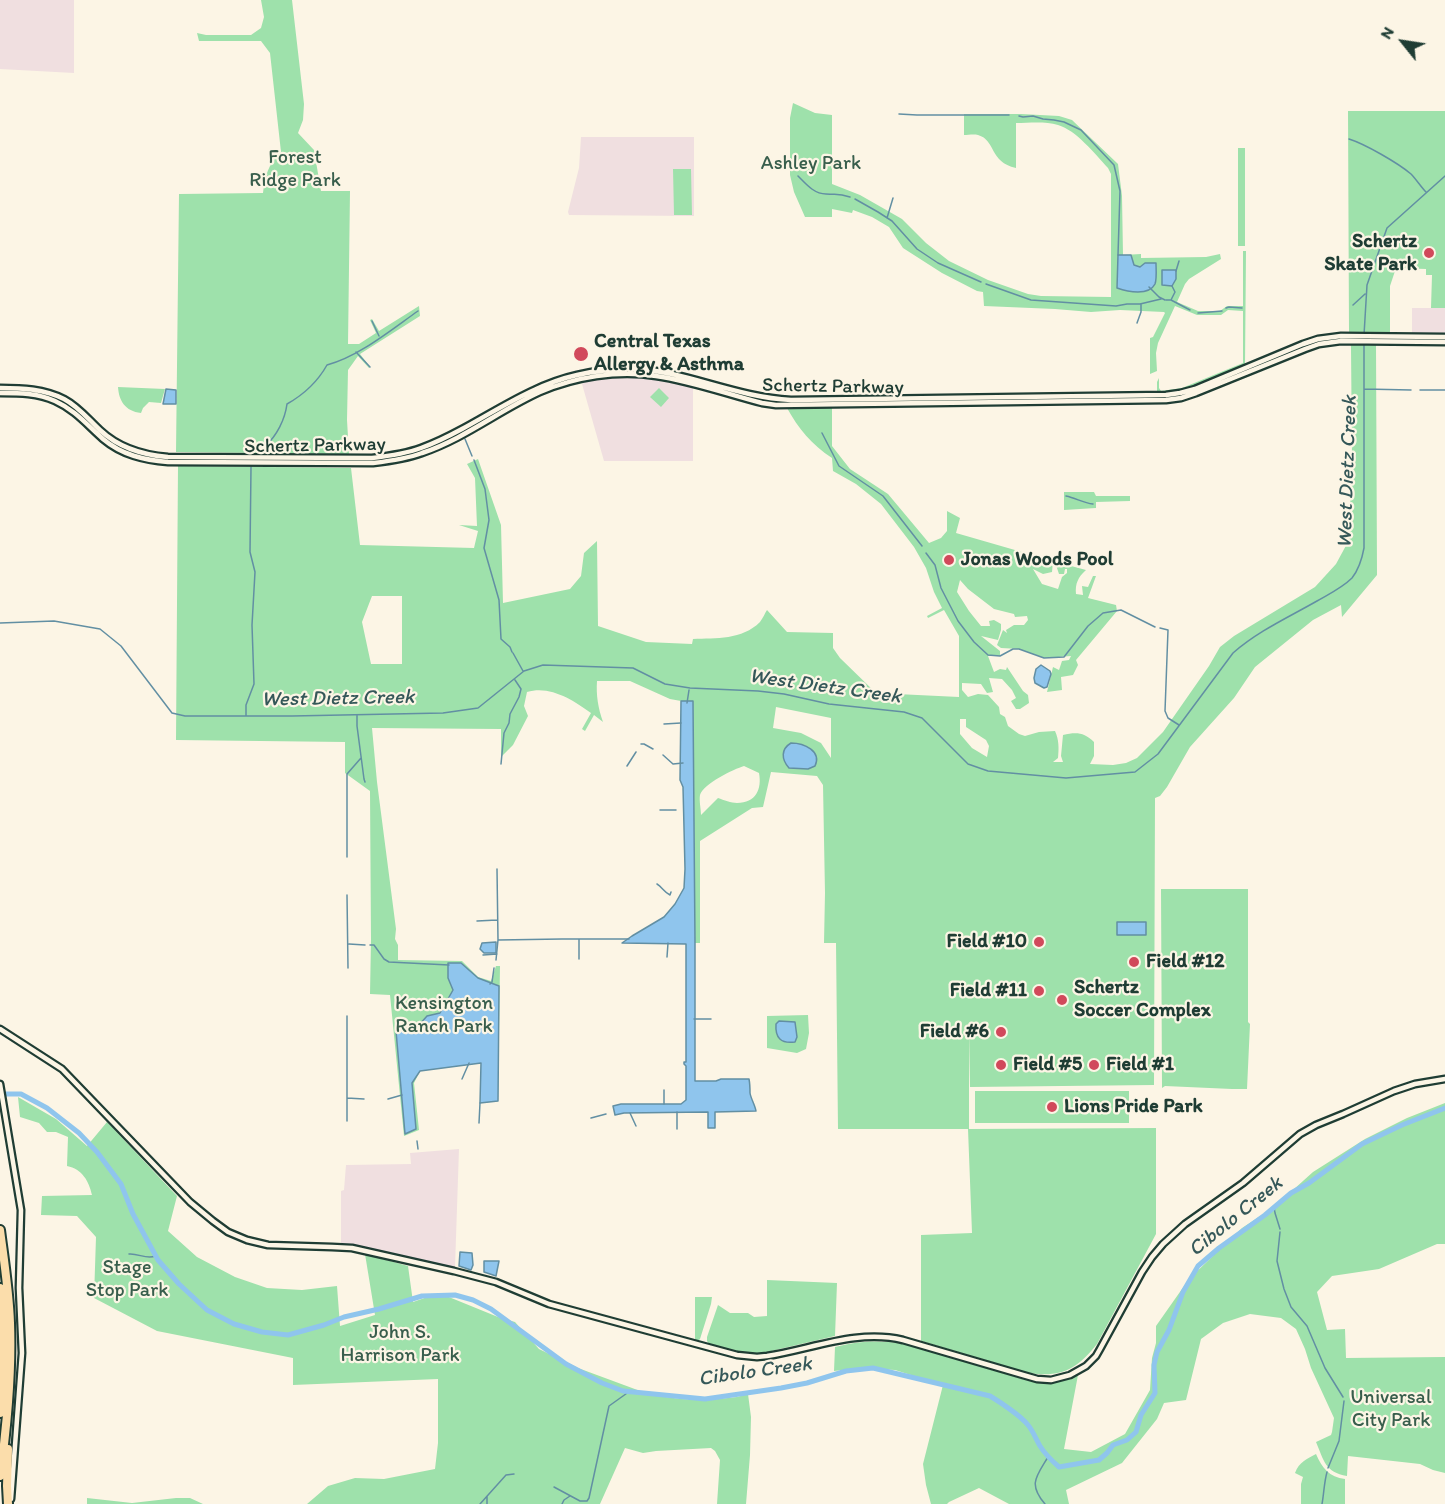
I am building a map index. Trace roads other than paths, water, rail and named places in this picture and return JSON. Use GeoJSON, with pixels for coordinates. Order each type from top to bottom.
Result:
{"type":"FeatureCollection","features":[{"type":"Feature","properties":{"kind":"highway"},"geometry":{"type":"LineString","coordinates":[[0,1230],[8,1288],[11,1373],[7,1429],[0,1476]]}},
{"type":"Feature","properties":{"kind":"highway"},"geometry":{"type":"LineString","coordinates":[[0,1288],[4,1343],[0,1413]]}},
{"type":"Feature","properties":{"kind":"highway"},"geometry":{"type":"LineString","coordinates":[[0,1370],[4,1343]]}},
{"type":"Feature","properties":{"kind":"highway"},"geometry":{"type":"LineString","coordinates":[[7,1429],[7,1486],[10,1504]]}},
{"type":"Feature","properties":{"kind":"main road","name":"Schertz Parkway"},"geometry":{"type":"LineString","coordinates":[[0,388],[33,389],[62,398],[79,409],[112,440],[148,455],[372,458],[422,448],[451,435],[539,387],[601,370],[655,371],[753,395],[791,400],[1160,396],[1195,389],[1318,339],[1330,337],[1432,339],[1445,337]]}},
{"type":"Feature","properties":{"kind":"main road","name":"Schertz Parkway"},"geometry":{"type":"LineString","coordinates":[[0,393],[30,394],[54,400],[77,413],[113,447],[147,460],[373,463],[423,453],[542,391],[590,377],[654,376],[776,405],[1166,400],[1196,393],[1305,349],[1347,339]]}},
{"type":"Feature","properties":{"kind":"main road","name":"Schertz Parkway"},"geometry":{"type":"LineString","coordinates":[[1432,339],[1445,342]]}},
{"type":"Feature","properties":{"kind":"main road"},"geometry":{"type":"LineString","coordinates":[[0,1029],[62,1069],[201,1212],[228,1232],[253,1242],[268,1245],[352,1248],[452,1270],[496,1282],[549,1304],[737,1355],[766,1356],[851,1338],[882,1336],[1043,1380],[1070,1375],[1090,1362],[1104,1342],[1142,1272],[1163,1244],[1190,1221],[1243,1183],[1300,1134],[1394,1090],[1445,1079]]}},
{"type":"Feature","properties":{"kind":"main road"},"geometry":{"type":"LineString","coordinates":[[0,1035],[10,1035]]}},
{"type":"Feature","properties":{"kind":"main road"},"geometry":{"type":"LineString","coordinates":[[0,1084],[21,1210],[19,1288],[22,1353],[10,1504]]}},
{"type":"Feature","properties":{"kind":"water"},"geometry":{"type":"Polygon","coordinates":[[[1118,255],[1131,255],[1134,265],[1140,267],[1145,263],[1156,263],[1156,282],[1152,288],[1138,292],[1117,288],[1118,255]]]}},
{"type":"Feature","properties":{"kind":"water"},"geometry":{"type":"Polygon","coordinates":[[[1162,270],[1176,270],[1176,279],[1172,286],[1162,285],[1162,270]]]}},
{"type":"Feature","properties":{"kind":"water"},"geometry":{"type":"Polygon","coordinates":[[[166,389],[176,390],[176,404],[163,404],[166,389]]]}},
{"type":"Feature","properties":{"kind":"water"},"geometry":{"type":"Polygon","coordinates":[[[1041,665],[1051,674],[1047,687],[1044,688],[1035,683],[1034,678],[1036,669],[1041,665]]]}},
{"type":"Feature","properties":{"kind":"water"},"geometry":{"type":"Polygon","coordinates":[[[681,701],[693,701],[695,1081],[749,1079],[750,1093],[756,1111],[715,1112],[715,1128],[708,1128],[708,1112],[615,1115],[613,1106],[681,1104],[686,1100],[684,1062],[686,1062],[686,944],[622,943],[664,917],[684,888],[683,787],[680,780],[681,701]]]}},
{"type":"Feature","properties":{"kind":"water"},"geometry":{"type":"Polygon","coordinates":[[[791,743],[801,744],[814,752],[817,761],[815,766],[808,769],[789,768],[783,754],[785,748],[791,743]]]}},
{"type":"Feature","properties":{"kind":"water"},"geometry":{"type":"Polygon","coordinates":[[[1117,922],[1146,922],[1146,935],[1117,935],[1117,922]]]}},
{"type":"Feature","properties":{"kind":"water"},"geometry":{"type":"Polygon","coordinates":[[[496,942],[496,953],[484,953],[480,949],[482,943],[496,942]]]}},
{"type":"Feature","properties":{"kind":"water"},"geometry":{"type":"Polygon","coordinates":[[[448,963],[461,963],[478,978],[499,986],[498,1101],[480,1103],[481,1063],[420,1071],[412,1083],[416,1129],[405,1134],[396,1031],[420,1024],[427,1016],[440,1013],[453,990],[448,978],[448,963]]]}},
{"type":"Feature","properties":{"kind":"water"},"geometry":{"type":"Polygon","coordinates":[[[779,1021],[795,1022],[797,1037],[795,1042],[780,1039],[776,1029],[779,1021]]]}},
{"type":"Feature","properties":{"kind":"water"},"geometry":{"type":"Polygon","coordinates":[[[460,1252],[472,1253],[471,1270],[459,1266],[460,1252]]]}},
{"type":"Feature","properties":{"kind":"water"},"geometry":{"type":"Polygon","coordinates":[[[484,1261],[499,1261],[496,1276],[484,1272],[484,1261]]]}},
{"type":"Feature","properties":{"kind":"waterway"},"geometry":{"type":"LineString","coordinates":[[899,114],[1009,115]]}},
{"type":"Feature","properties":{"kind":"waterway"},"geometry":{"type":"LineString","coordinates":[[1019,116],[1033,116],[1064,122],[1081,130],[1114,165],[1120,191],[1118,255]]}},
{"type":"Feature","properties":{"kind":"waterway"},"geometry":{"type":"LineString","coordinates":[[1349,139],[1372,149],[1398,165],[1411,174],[1426,192]]}},
{"type":"Feature","properties":{"kind":"waterway"},"geometry":{"type":"LineString","coordinates":[[798,176],[810,188],[818,192],[850,197]]}},
{"type":"Feature","properties":{"kind":"waterway","name":"West Dietz Creek"},"geometry":{"type":"LineString","coordinates":[[1364,335],[1367,285],[1387,228],[1445,176]]}},
{"type":"Feature","properties":{"kind":"waterway"},"geometry":{"type":"LineString","coordinates":[[887,218],[893,198]]}},
{"type":"Feature","properties":{"kind":"waterway"},"geometry":{"type":"LineString","coordinates":[[855,199],[892,221],[917,249],[938,263],[981,282]]}},
{"type":"Feature","properties":{"kind":"waterway"},"geometry":{"type":"LineString","coordinates":[[1176,271],[1179,261]]}},
{"type":"Feature","properties":{"kind":"waterway"},"geometry":{"type":"LineString","coordinates":[[986,284],[1031,300],[1116,306],[1161,299]]}},
{"type":"Feature","properties":{"kind":"waterway"},"geometry":{"type":"LineString","coordinates":[[1171,300],[1175,292],[1172,286]]}},
{"type":"Feature","properties":{"kind":"waterway"},"geometry":{"type":"LineString","coordinates":[[1149,287],[1165,300]]}},
{"type":"Feature","properties":{"kind":"waterway"},"geometry":{"type":"LineString","coordinates":[[1353,305],[1365,294]]}},
{"type":"Feature","properties":{"kind":"waterway"},"geometry":{"type":"LineString","coordinates":[[1166,300],[1171,300],[1190,310]]}},
{"type":"Feature","properties":{"kind":"waterway"},"geometry":{"type":"LineString","coordinates":[[1137,323],[1141,304]]}},
{"type":"Feature","properties":{"kind":"waterway"},"geometry":{"type":"LineString","coordinates":[[1226,308],[1242,308]]}},
{"type":"Feature","properties":{"kind":"waterway"},"geometry":{"type":"LineString","coordinates":[[265,446],[280,427],[287,404],[310,387],[327,365],[362,349],[418,311]]}},
{"type":"Feature","properties":{"kind":"waterway"},"geometry":{"type":"LineString","coordinates":[[1198,313],[1222,311]]}},
{"type":"Feature","properties":{"kind":"waterway"},"geometry":{"type":"LineString","coordinates":[[372,321],[379,336]]}},
{"type":"Feature","properties":{"kind":"waterway","name":"West Dietz Creek"},"geometry":{"type":"LineString","coordinates":[[0,623],[54,621],[100,629],[121,646],[172,713],[185,716],[443,713],[478,708],[524,671],[543,665],[633,668],[665,684],[690,688],[784,694],[829,704],[904,712],[922,718],[968,764],[988,771],[1066,778],[1135,772],[1158,754],[1233,653],[1263,631],[1340,588],[1357,571],[1364,548],[1364,343]]}},
{"type":"Feature","properties":{"kind":"waterway"},"geometry":{"type":"LineString","coordinates":[[356,352],[370,367]]}},
{"type":"Feature","properties":{"kind":"waterway"},"geometry":{"type":"LineString","coordinates":[[1364,389],[1411,390]]}},
{"type":"Feature","properties":{"kind":"waterway"},"geometry":{"type":"LineString","coordinates":[[1420,390],[1445,390]]}},
{"type":"Feature","properties":{"kind":"waterway"},"geometry":{"type":"LineString","coordinates":[[822,433],[839,466],[883,496],[922,546]]}},
{"type":"Feature","properties":{"kind":"waterway"},"geometry":{"type":"LineString","coordinates":[[465,439],[472,456]]}},
{"type":"Feature","properties":{"kind":"waterway"},"geometry":{"type":"LineString","coordinates":[[251,452],[257,447]]}},
{"type":"Feature","properties":{"kind":"waterway"},"geometry":{"type":"LineString","coordinates":[[474,460],[485,489],[489,520],[484,548],[499,600],[501,639],[512,652]]}},
{"type":"Feature","properties":{"kind":"waterway"},"geometry":{"type":"LineString","coordinates":[[246,716],[246,705],[254,684],[252,625],[255,572],[250,552],[251,467]]}},
{"type":"Feature","properties":{"kind":"waterway"},"geometry":{"type":"LineString","coordinates":[[1066,496],[1093,504]]}},
{"type":"Feature","properties":{"kind":"waterway"},"geometry":{"type":"LineString","coordinates":[[926,553],[935,565],[941,588],[958,621],[974,642],[988,655],[1000,656],[1013,649],[1019,649],[1044,658],[1064,657],[1088,626],[1103,613],[1121,610],[1155,627]]}},
{"type":"Feature","properties":{"kind":"waterway"},"geometry":{"type":"LineString","coordinates":[[1160,628],[1168,630],[1165,711],[1168,718],[1179,725]]}},
{"type":"Feature","properties":{"kind":"waterway"},"geometry":{"type":"LineString","coordinates":[[513,653],[523,671]]}},
{"type":"Feature","properties":{"kind":"waterway"},"geometry":{"type":"LineString","coordinates":[[501,764],[504,733],[521,689],[515,680]]}},
{"type":"Feature","properties":{"kind":"waterway"},"geometry":{"type":"LineString","coordinates":[[687,703],[689,690]]}},
{"type":"Feature","properties":{"kind":"waterway"},"geometry":{"type":"LineString","coordinates":[[357,715],[365,782]]}},
{"type":"Feature","properties":{"kind":"waterway"},"geometry":{"type":"LineString","coordinates":[[664,724],[681,723]]}},
{"type":"Feature","properties":{"kind":"waterway"},"geometry":{"type":"LineString","coordinates":[[641,744],[653,749]]}},
{"type":"Feature","properties":{"kind":"waterway"},"geometry":{"type":"LineString","coordinates":[[627,766],[636,752]]}},
{"type":"Feature","properties":{"kind":"waterway"},"geometry":{"type":"LineString","coordinates":[[663,755],[673,764],[683,763]]}},
{"type":"Feature","properties":{"kind":"waterway"},"geometry":{"type":"LineString","coordinates":[[347,857],[347,774],[361,758]]}},
{"type":"Feature","properties":{"kind":"waterway"},"geometry":{"type":"LineString","coordinates":[[660,810],[676,810]]}},
{"type":"Feature","properties":{"kind":"waterway"},"geometry":{"type":"LineString","coordinates":[[497,869],[498,940]]}},
{"type":"Feature","properties":{"kind":"waterway"},"geometry":{"type":"LineString","coordinates":[[657,884],[670,895],[671,892]]}},
{"type":"Feature","properties":{"kind":"waterway"},"geometry":{"type":"LineString","coordinates":[[347,895],[348,968]]}},
{"type":"Feature","properties":{"kind":"waterway"},"geometry":{"type":"LineString","coordinates":[[477,921],[497,920]]}},
{"type":"Feature","properties":{"kind":"waterway"},"geometry":{"type":"LineString","coordinates":[[579,939],[579,959]]}},
{"type":"Feature","properties":{"kind":"waterway"},"geometry":{"type":"LineString","coordinates":[[496,960],[498,940],[629,939]]}},
{"type":"Feature","properties":{"kind":"waterway"},"geometry":{"type":"LineString","coordinates":[[667,957],[668,943]]}},
{"type":"Feature","properties":{"kind":"waterway"},"geometry":{"type":"LineString","coordinates":[[349,944],[365,945]]}},
{"type":"Feature","properties":{"kind":"waterway"},"geometry":{"type":"LineString","coordinates":[[370,945],[374,945],[389,962],[449,965]]}},
{"type":"Feature","properties":{"kind":"waterway"},"geometry":{"type":"LineString","coordinates":[[483,955],[497,954]]}},
{"type":"Feature","properties":{"kind":"waterway"},"geometry":{"type":"LineString","coordinates":[[490,984],[494,968]]}},
{"type":"Feature","properties":{"kind":"waterway"},"geometry":{"type":"LineString","coordinates":[[347,1016],[347,1121]]}},
{"type":"Feature","properties":{"kind":"waterway"},"geometry":{"type":"LineString","coordinates":[[694,1019],[711,1019]]}},
{"type":"Feature","properties":{"kind":"waterway"},"geometry":{"type":"LineString","coordinates":[[462,1079],[469,1063]]}},
{"type":"Feature","properties":{"kind":"waterway"},"geometry":{"type":"LineString","coordinates":[[664,1090],[664,1104]]}},
{"type":"Feature","properties":{"kind":"waterway","name":"Cibolo Creek"},"geometry":{"type":"LineString","coordinates":[[0,1094],[21,1094],[47,1108],[79,1133],[97,1152],[121,1184],[133,1214],[158,1260],[207,1310],[234,1324],[262,1332],[288,1335],[422,1296],[455,1295],[473,1300],[491,1309],[566,1364],[623,1391],[705,1399],[781,1388],[846,1371],[873,1368],[990,1396],[1025,1421],[1044,1452],[1059,1467],[1099,1460],[1113,1445],[1127,1440],[1136,1432],[1141,1415],[1155,1393],[1154,1365],[1157,1352],[1169,1330],[1183,1292],[1198,1266],[1291,1193],[1309,1183],[1362,1144],[1445,1108]]}},
{"type":"Feature","properties":{"kind":"waterway"},"geometry":{"type":"LineString","coordinates":[[388,1099],[402,1095]]}},
{"type":"Feature","properties":{"kind":"waterway"},"geometry":{"type":"LineString","coordinates":[[347,1098],[364,1099]]}},
{"type":"Feature","properties":{"kind":"waterway"},"geometry":{"type":"LineString","coordinates":[[479,1123],[480,1103]]}},
{"type":"Feature","properties":{"kind":"waterway"},"geometry":{"type":"LineString","coordinates":[[677,1112],[677,1129]]}},
{"type":"Feature","properties":{"kind":"waterway"},"geometry":{"type":"LineString","coordinates":[[630,1113],[636,1126]]}},
{"type":"Feature","properties":{"kind":"waterway"},"geometry":{"type":"LineString","coordinates":[[591,1118],[606,1114]]}},
{"type":"Feature","properties":{"kind":"waterway"},"geometry":{"type":"LineString","coordinates":[[417,1141],[418,1149]]}},
{"type":"Feature","properties":{"kind":"waterway"},"geometry":{"type":"LineString","coordinates":[[1274,1207],[1280,1229]]}},
{"type":"Feature","properties":{"kind":"waterway"},"geometry":{"type":"LineString","coordinates":[[1280,1232],[1277,1261],[1284,1289],[1291,1307],[1307,1326],[1325,1368],[1343,1397]]}},
{"type":"Feature","properties":{"kind":"waterway"},"geometry":{"type":"LineString","coordinates":[[129,1254],[155,1256]]}},
{"type":"Feature","properties":{"kind":"waterway"},"geometry":{"type":"LineString","coordinates":[[554,1487],[580,1501],[587,1501],[609,1406],[630,1391]]}},
{"type":"Feature","properties":{"kind":"waterway"},"geometry":{"type":"LineString","coordinates":[[1328,1468],[1339,1441],[1344,1401]]}},
{"type":"Feature","properties":{"kind":"waterway"},"geometry":{"type":"LineString","coordinates":[[1045,1504],[1035,1486],[1037,1475],[1048,1457]]}},
{"type":"Feature","properties":{"kind":"waterway"},"geometry":{"type":"LineString","coordinates":[[1322,1504],[1327,1472]]}},
{"type":"Feature","properties":{"kind":"waterway"},"geometry":{"type":"LineString","coordinates":[[480,1504],[506,1475],[514,1474]]}},
{"type":"Feature","properties":{"kind":"waterway"},"geometry":{"type":"LineString","coordinates":[[487,1496],[487,1504]]}},
{"type":"Feature","properties":{"kind":"waterway"},"geometry":{"type":"LineString","coordinates":[[562,1504],[570,1496]]}},
{"type":"Feature","properties":{"kind":"place","name":"Schertz Skate Park"},"geometry":{"type":"Point","coordinates":[1429,253]}},
{"type":"Feature","properties":{"kind":"place","name":"Central Texas Allergy & Asthma"},"geometry":{"type":"Point","coordinates":[581,354]}},
{"type":"Feature","properties":{"kind":"place","name":"Jonas Woods Pool"},"geometry":{"type":"Point","coordinates":[949,560]}},
{"type":"Feature","properties":{"kind":"place","name":"Field #10"},"geometry":{"type":"Point","coordinates":[1039,942]}},
{"type":"Feature","properties":{"kind":"place","name":"Field #12"},"geometry":{"type":"Point","coordinates":[1134,962]}},
{"type":"Feature","properties":{"kind":"place","name":"Field #11"},"geometry":{"type":"Point","coordinates":[1039,991]}},
{"type":"Feature","properties":{"kind":"place","name":"Schertz Soccer Complex"},"geometry":{"type":"Point","coordinates":[1062,1000]}},
{"type":"Feature","properties":{"kind":"place","name":"Field #6"},"geometry":{"type":"Point","coordinates":[1001,1032]}},
{"type":"Feature","properties":{"kind":"place","name":"Field #5"},"geometry":{"type":"Point","coordinates":[1001,1065]}},
{"type":"Feature","properties":{"kind":"place","name":"Field #1"},"geometry":{"type":"Point","coordinates":[1094,1065]}},
{"type":"Feature","properties":{"kind":"place","name":"Lions Pride Park"},"geometry":{"type":"Point","coordinates":[1052,1107]}},
{"type":"Feature","properties":{"kind":"park label","name":"Ashley Park"},"geometry":{"type":"Point","coordinates":[811,164]}},
{"type":"Feature","properties":{"kind":"park label","name":"Forest Ridge Park"},"geometry":{"type":"Point","coordinates":[295,170]}},
{"type":"Feature","properties":{"kind":"park label","name":"Kensington Ranch Park"},"geometry":{"type":"Point","coordinates":[444,1016]}},
{"type":"Feature","properties":{"kind":"park label","name":"Stage Stop Park"},"geometry":{"type":"Point","coordinates":[127,1280]}},
{"type":"Feature","properties":{"kind":"park label","name":"John S. Harrison Park"},"geometry":{"type":"Point","coordinates":[400,1344]}},
{"type":"Feature","properties":{"kind":"park label","name":"Universal City Park"},"geometry":{"type":"Point","coordinates":[1391,1410]}}]}
